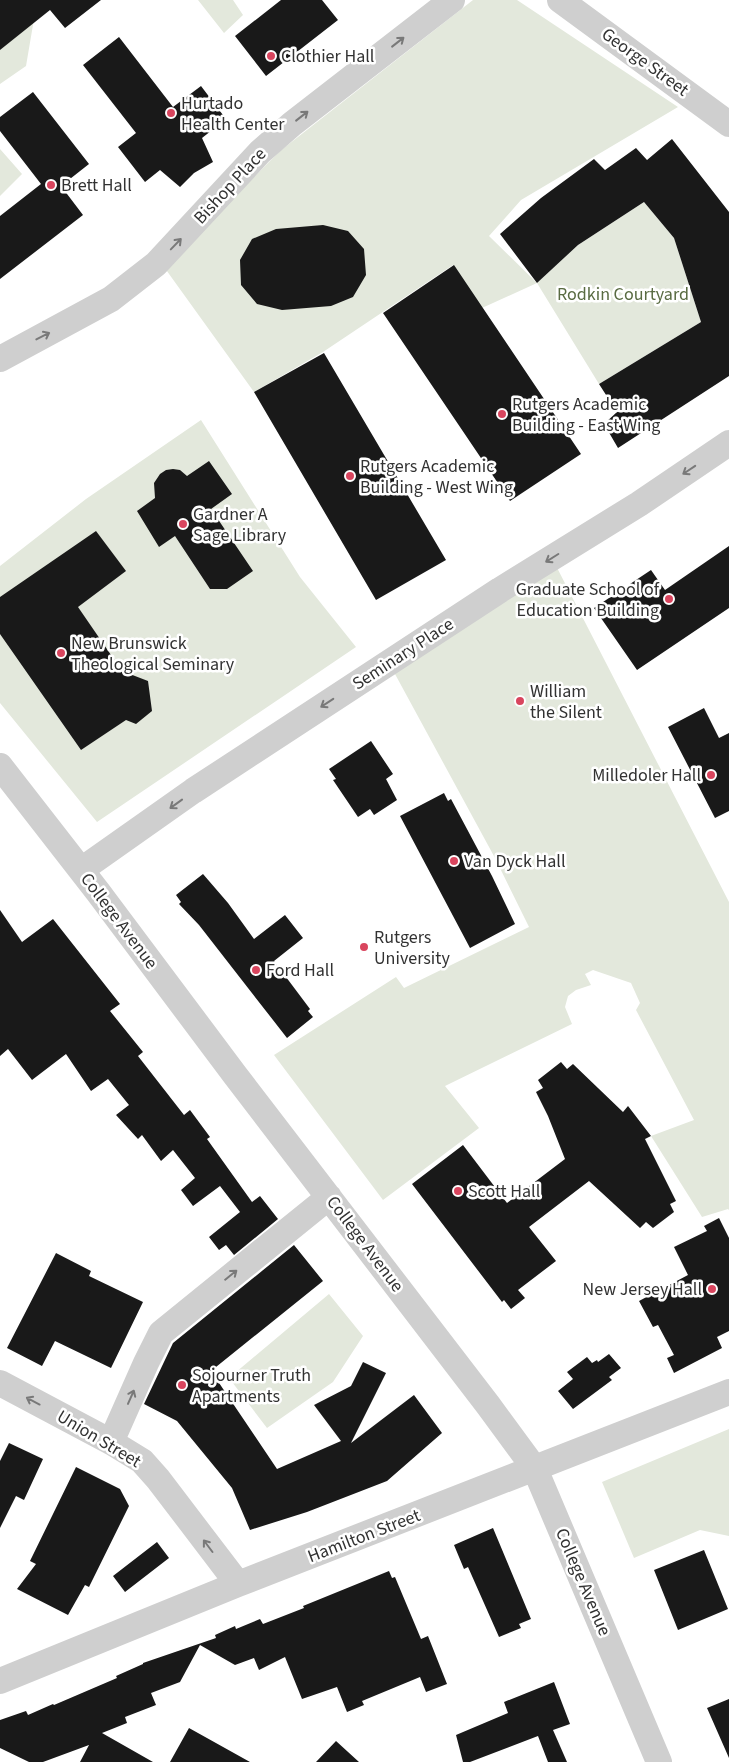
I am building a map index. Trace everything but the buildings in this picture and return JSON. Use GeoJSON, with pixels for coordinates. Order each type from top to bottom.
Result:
{"type":"FeatureCollection","features":[{"type":"Feature","properties":{"kind":"street","name":"Bishop Place"},"geometry":{"type":"LineString","coordinates":[[0,359],[111,299],[156,264],[273,140],[452,0]]}},
{"type":"Feature","properties":{"kind":"street","name":"George Street"},"geometry":{"type":"LineString","coordinates":[[560,0],[729,124]]}},
{"type":"Feature","properties":{"kind":"street","name":"Seminary Place"},"geometry":{"type":"LineString","coordinates":[[81,870],[193,791],[492,596],[639,504],[729,442]]}},
{"type":"Feature","properties":{"kind":"street","name":"College Avenue"},"geometry":{"type":"LineString","coordinates":[[0,766],[535,1469],[659,1762]]}},
{"type":"Feature","properties":{"kind":"street"},"geometry":{"type":"LineString","coordinates":[[111,1442],[161,1333],[329,1197]]}},
{"type":"Feature","properties":{"kind":"street","name":"Union Street"},"geometry":{"type":"LineString","coordinates":[[0,1383],[111,1442],[142,1461],[158,1479],[238,1584]]}},
{"type":"Feature","properties":{"kind":"street","name":"Hamilton Street"},"geometry":{"type":"LineString","coordinates":[[0,1682],[238,1584],[729,1392]]}},
{"type":"Feature","properties":{"kind":"green space"},"geometry":{"type":"Polygon","coordinates":[[[0,0],[34,19],[26,66],[0,84],[0,0]]]}},
{"type":"Feature","properties":{"kind":"green space"},"geometry":{"type":"Polygon","coordinates":[[[198,0],[233,0],[243,15],[224,33],[198,0]]]}},
{"type":"Feature","properties":{"kind":"green space"},"geometry":{"type":"Polygon","coordinates":[[[473,0],[517,0],[678,107],[521,200],[489,236],[537,283],[482,308],[453,265],[323,352],[254,392],[164,267],[280,151],[473,0]]]}},
{"type":"Feature","properties":{"kind":"green space"},"geometry":{"type":"Polygon","coordinates":[[[0,149],[22,174],[0,196],[0,149]]]}},
{"type":"Feature","properties":{"kind":"green space","name":"Rodkin Courtyard"},"geometry":{"type":"Polygon","coordinates":[[[644,202],[674,238],[701,322],[599,384],[537,283],[578,245],[644,202]]]}},
{"type":"Feature","properties":{"kind":"green space"},"geometry":{"type":"Polygon","coordinates":[[[201,420],[300,577],[356,647],[97,822],[0,703],[0,566],[86,499],[201,420]]]}},
{"type":"Feature","properties":{"kind":"green space"},"geometry":{"type":"Polygon","coordinates":[[[552,558],[729,902],[729,1210],[702,1217],[651,1136],[694,1120],[636,1010],[640,1003],[631,983],[593,970],[585,974],[591,985],[576,990],[568,996],[565,1007],[572,1024],[445,1086],[479,1128],[383,1200],[274,1055],[396,977],[404,988],[529,927],[495,858],[389,663],[552,558]]]}},
{"type":"Feature","properties":{"kind":"green space"},"geometry":{"type":"Polygon","coordinates":[[[329,1294],[363,1336],[333,1382],[267,1428],[229,1378],[329,1294]]]}},
{"type":"Feature","properties":{"kind":"green space"},"geometry":{"type":"Polygon","coordinates":[[[729,1429],[729,1536],[700,1530],[634,1558],[602,1482],[729,1429]]]}},
{"type":"Feature","properties":{"kind":"place","name":"Clothier Hall"},"geometry":{"type":"Point","coordinates":[271,56]}},
{"type":"Feature","properties":{"kind":"place","name":"Hurtado Health Center"},"geometry":{"type":"Point","coordinates":[171,113]}},
{"type":"Feature","properties":{"kind":"place","name":"Brett Hall"},"geometry":{"type":"Point","coordinates":[51,185]}},
{"type":"Feature","properties":{"kind":"place","name":"Rutgers Academic Building - East Wing"},"geometry":{"type":"Point","coordinates":[502,414]}},
{"type":"Feature","properties":{"kind":"place","name":"Rutgers Academic Building - West Wing"},"geometry":{"type":"Point","coordinates":[350,476]}},
{"type":"Feature","properties":{"kind":"place","name":"Gardner A Sage Library"},"geometry":{"type":"Point","coordinates":[183,524]}},
{"type":"Feature","properties":{"kind":"place","name":"Graduate School of Education Building"},"geometry":{"type":"Point","coordinates":[669,599]}},
{"type":"Feature","properties":{"kind":"place","name":"New Brunswick Theological Seminary"},"geometry":{"type":"Point","coordinates":[61,653]}},
{"type":"Feature","properties":{"kind":"place","name":"William the Silent"},"geometry":{"type":"Point","coordinates":[520,701]}},
{"type":"Feature","properties":{"kind":"place","name":"Milledoler Hall"},"geometry":{"type":"Point","coordinates":[711,775]}},
{"type":"Feature","properties":{"kind":"place","name":"Van Dyck Hall"},"geometry":{"type":"Point","coordinates":[454,861]}},
{"type":"Feature","properties":{"kind":"place","name":"Rutgers University"},"geometry":{"type":"Point","coordinates":[364,947]}},
{"type":"Feature","properties":{"kind":"place","name":"Ford Hall"},"geometry":{"type":"Point","coordinates":[256,970]}},
{"type":"Feature","properties":{"kind":"place","name":"Scott Hall"},"geometry":{"type":"Point","coordinates":[458,1191]}},
{"type":"Feature","properties":{"kind":"place","name":"New Jersey Hall"},"geometry":{"type":"Point","coordinates":[712,1289]}},
{"type":"Feature","properties":{"kind":"place","name":"Sojourner Truth Apartments"},"geometry":{"type":"Point","coordinates":[182,1385]}}]}
